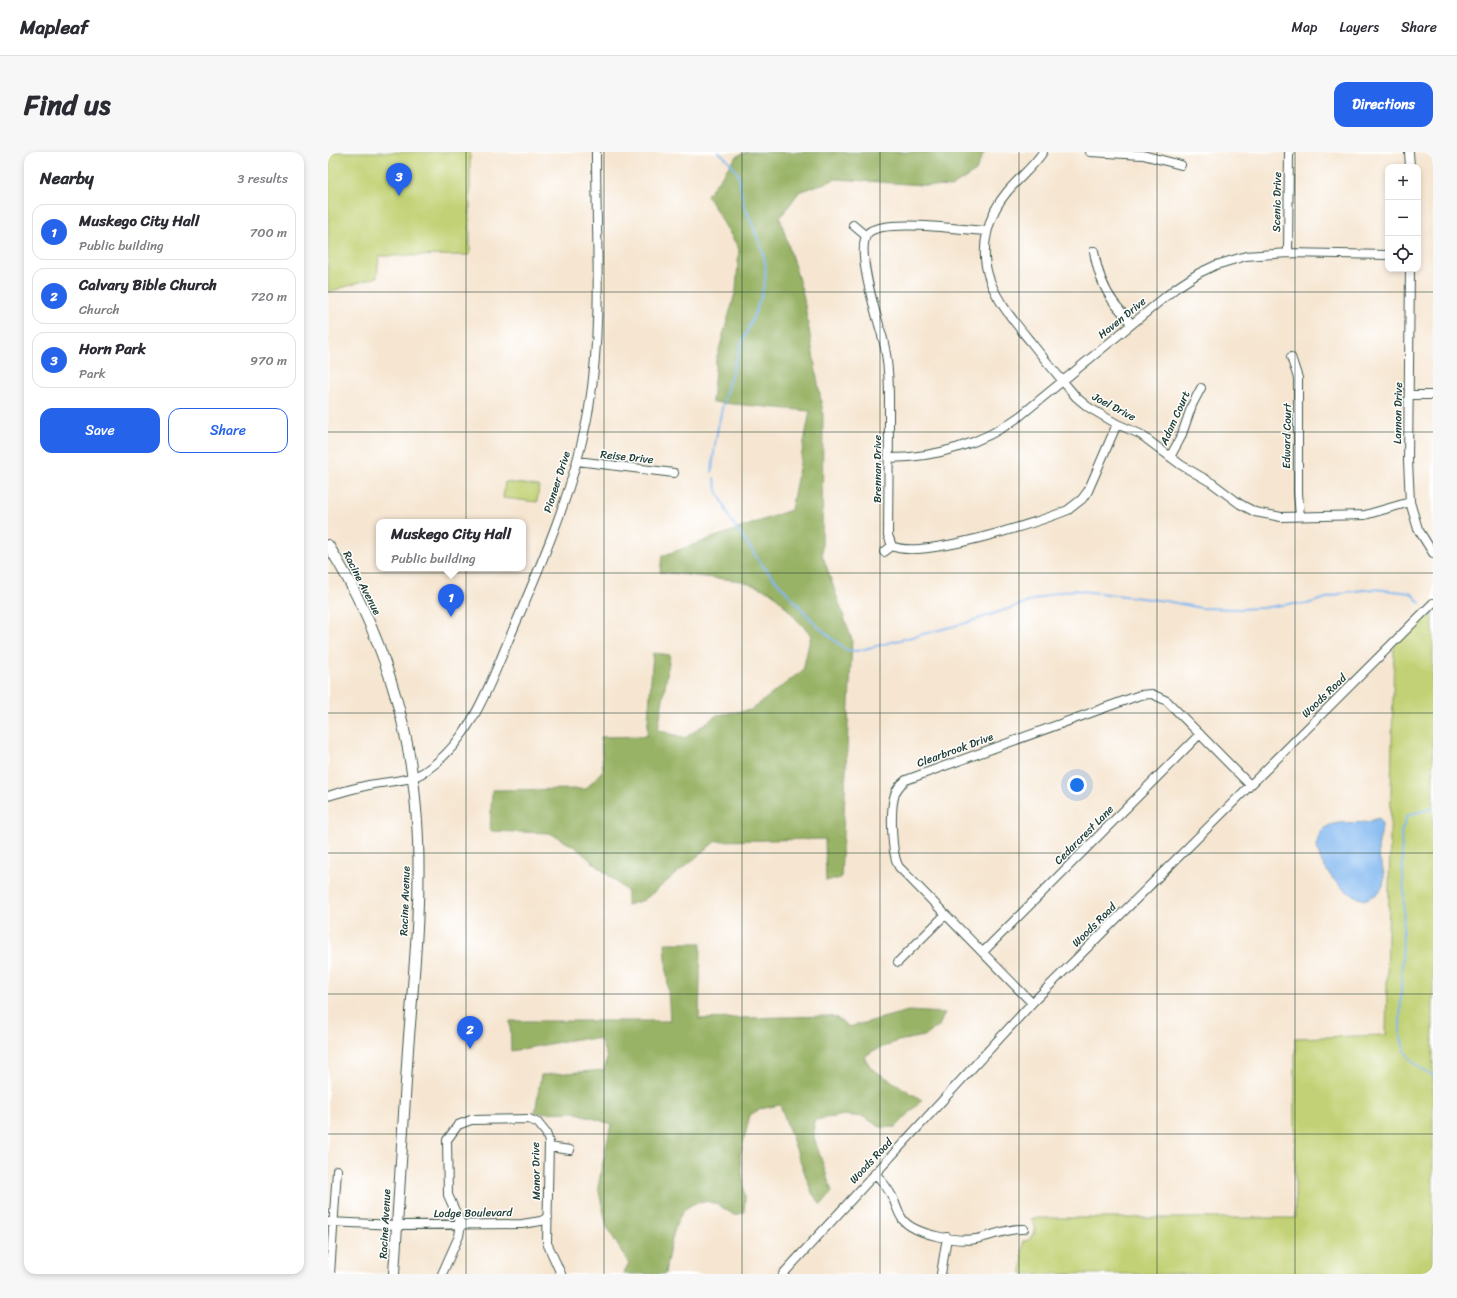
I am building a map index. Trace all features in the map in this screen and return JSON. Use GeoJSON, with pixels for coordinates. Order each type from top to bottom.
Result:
{"type":"FeatureCollection","features":[{"type":"Feature","properties":{"kind":"main road","name":"Racine Avenue"},"geometry":{"type":"LineString","coordinates":[[328,545],[357,596],[387,669],[400,713],[413,777],[417,822],[418,887],[394,1274]]}},
{"type":"Feature","properties":{"kind":"street","name":"Pioneer Drive"},"geometry":{"type":"LineString","coordinates":[[328,796],[370,785],[413,777],[428,770],[452,747],[477,712],[517,621],[558,518],[577,461],[589,408],[595,355],[597,315],[596,152]]}},
{"type":"Feature","properties":{"kind":"street","name":"Joel Drive"},"geometry":{"type":"LineString","coordinates":[[1043,152],[1037,161],[1004,194],[994,210],[987,231],[985,247],[986,265],[990,282],[996,297],[1006,312],[1076,397],[1088,407],[1117,424],[1140,434],[1170,457],[1212,483],[1240,504],[1255,512],[1276,517],[1365,515],[1410,502]]}},
{"type":"Feature","properties":{"kind":"street"},"geometry":{"type":"LineString","coordinates":[[1090,152],[1142,155],[1181,165]]}},
{"type":"Feature","properties":{"kind":"street","name":"Scenic Drive"},"geometry":{"type":"LineString","coordinates":[[1288,253],[1289,152]]}},
{"type":"Feature","properties":{"kind":"street"},"geometry":{"type":"LineString","coordinates":[[1409,152],[1410,164]]}},
{"type":"Feature","properties":{"kind":"street"},"geometry":{"type":"LineString","coordinates":[[854,225],[866,236],[875,228],[900,226],[987,231]]}},
{"type":"Feature","properties":{"kind":"street","name":"Brennan Drive"},"geometry":{"type":"LineString","coordinates":[[866,236],[863,249],[870,293],[883,340],[888,369],[888,535],[892,546]]}},
{"type":"Feature","properties":{"kind":"street"},"geometry":{"type":"LineString","coordinates":[[1094,251],[1096,267],[1102,283],[1110,297],[1131,324]]}},
{"type":"Feature","properties":{"kind":"street","name":"Haven Drive"},"geometry":{"type":"LineString","coordinates":[[889,458],[925,456],[986,436],[1014,421],[1131,324],[1184,283],[1216,265],[1246,256],[1288,253],[1385,255]]}},
{"type":"Feature","properties":{"kind":"street","name":"Lannon Drive"},"geometry":{"type":"LineString","coordinates":[[1410,272],[1410,502],[1418,529],[1433,553]]}},
{"type":"Feature","properties":{"kind":"street","name":"Edward Court"},"geometry":{"type":"LineString","coordinates":[[1291,357],[1298,378],[1298,493],[1300,516]]}},
{"type":"Feature","properties":{"kind":"street","name":"Adam Court"},"geometry":{"type":"LineString","coordinates":[[1170,457],[1182,437],[1192,405],[1201,388]]}},
{"type":"Feature","properties":{"kind":"street"},"geometry":{"type":"LineString","coordinates":[[1409,395],[1433,395]]}},
{"type":"Feature","properties":{"kind":"street"},"geometry":{"type":"LineString","coordinates":[[884,552],[892,546],[904,549],[949,546],[1068,510],[1082,499],[1088,491],[1117,424]]}},
{"type":"Feature","properties":{"kind":"street","name":"Reise Drive"},"geometry":{"type":"LineString","coordinates":[[577,461],[674,473]]}},
{"type":"Feature","properties":{"kind":"street","name":"Woods Road"},"geometry":{"type":"LineString","coordinates":[[783,1274],[1032,1003],[1433,603]]}},
{"type":"Feature","properties":{"kind":"street","name":"Clearbrook Drive"},"geometry":{"type":"LineString","coordinates":[[1032,1003],[904,873],[896,862],[893,842],[893,799],[897,789],[906,780],[1146,694],[1159,696],[1167,701],[1250,785]]}},
{"type":"Feature","properties":{"kind":"street","name":"Cedarcrest Lane"},"geometry":{"type":"LineString","coordinates":[[983,952],[1200,734]]}},
{"type":"Feature","properties":{"kind":"street"},"geometry":{"type":"LineString","coordinates":[[898,962],[945,915]]}},
{"type":"Feature","properties":{"kind":"street","name":"Manor Drive"},"geometry":{"type":"LineString","coordinates":[[461,1224],[448,1195],[447,1140],[458,1125],[471,1120],[529,1119],[538,1123],[546,1132],[549,1147],[547,1243],[561,1274]]}},
{"type":"Feature","properties":{"kind":"street"},"geometry":{"type":"LineString","coordinates":[[549,1147],[570,1150]]}},
{"type":"Feature","properties":{"kind":"street"},"geometry":{"type":"LineString","coordinates":[[330,1274],[330,1222],[337,1170]]}},
{"type":"Feature","properties":{"kind":"street"},"geometry":{"type":"LineString","coordinates":[[875,1173],[888,1188],[898,1212],[904,1221],[920,1231],[947,1237],[976,1239],[1013,1228],[1024,1229]]}},
{"type":"Feature","properties":{"kind":"street","name":"Lodge Boulevard"},"geometry":{"type":"LineString","coordinates":[[330,1222],[397,1225],[522,1224],[541,1222],[548,1217]]}},
{"type":"Feature","properties":{"kind":"street"},"geometry":{"type":"LineString","coordinates":[[442,1274],[459,1236],[461,1224]]}},
{"type":"Feature","properties":{"kind":"street"},"geometry":{"type":"LineString","coordinates":[[941,1274],[947,1237]]}},
{"type":"Feature","properties":{"kind":"green space"},"geometry":{"type":"Polygon","coordinates":[[[328,152],[470,152],[470,255],[379,256],[377,277],[328,292],[328,152]]]}},
{"type":"Feature","properties":{"kind":"green space"},"geometry":{"type":"Polygon","coordinates":[[[747,152],[984,152],[976,171],[951,187],[836,179],[799,192],[780,218],[803,294],[823,413],[822,554],[852,640],[841,878],[826,881],[825,839],[716,841],[644,900],[627,905],[627,891],[575,847],[550,833],[490,831],[492,790],[586,789],[603,770],[601,737],[647,736],[653,653],[670,655],[658,730],[685,738],[717,715],[751,710],[803,670],[811,635],[773,593],[742,581],[660,572],[662,556],[791,510],[810,411],[712,402],[716,360],[736,290],[739,249],[707,195],[737,156],[747,152]]]}},
{"type":"Feature","properties":{"kind":"green space"},"geometry":{"type":"Polygon","coordinates":[[[505,482],[539,486],[537,502],[503,498],[505,482]]]}},
{"type":"Feature","properties":{"kind":"green space"},"geometry":{"type":"Polygon","coordinates":[[[1433,607],[1433,1274],[1022,1274],[1023,1241],[1029,1240],[1035,1232],[1035,1226],[1031,1219],[1034,1218],[1295,1218],[1295,1038],[1386,1035],[1394,646],[1433,607]]]}},
{"type":"Feature","properties":{"kind":"green space"},"geometry":{"type":"Polygon","coordinates":[[[665,943],[701,943],[699,1019],[829,1016],[837,1018],[849,1027],[908,1011],[945,1013],[939,1026],[924,1036],[898,1041],[873,1051],[864,1057],[872,1069],[922,1100],[896,1127],[880,1127],[864,1117],[845,1115],[814,1120],[814,1137],[832,1192],[821,1205],[812,1193],[780,1105],[760,1109],[750,1115],[740,1156],[745,1197],[744,1213],[734,1215],[710,1202],[699,1202],[692,1205],[685,1209],[677,1224],[671,1242],[665,1274],[623,1274],[629,1264],[607,1227],[598,1187],[611,1124],[574,1112],[535,1113],[541,1075],[604,1070],[607,1058],[600,1039],[576,1039],[511,1051],[510,1021],[670,1021],[665,943]]]}},
{"type":"Feature","properties":{"kind":"water"},"geometry":{"type":"Polygon","coordinates":[[[1379,818],[1382,829],[1378,845],[1378,853],[1384,880],[1382,888],[1378,893],[1364,900],[1345,890],[1327,871],[1319,854],[1317,845],[1318,837],[1323,830],[1332,824],[1367,822],[1379,818]]]}},
{"type":"Feature","properties":{"kind":"waterway"},"geometry":{"type":"LineString","coordinates":[[712,472],[713,456],[726,392],[741,345],[762,294],[766,273],[764,256],[741,196],[740,182],[737,172],[719,152]]}},
{"type":"Feature","properties":{"kind":"waterway"},"geometry":{"type":"LineString","coordinates":[[714,478],[717,490],[730,519],[763,566],[817,626],[846,650],[857,651],[966,623],[1055,593],[1074,590],[1166,601],[1201,608],[1239,609],[1262,608],[1289,604],[1307,604],[1346,592],[1374,589],[1411,593],[1420,603]]}},
{"type":"Feature","properties":{"kind":"waterway"},"geometry":{"type":"LineString","coordinates":[[1429,611],[1433,616]]}},
{"type":"Feature","properties":{"kind":"waterway"},"geometry":{"type":"LineString","coordinates":[[1433,808],[1408,815],[1401,832],[1404,896],[1400,1028],[1405,1052],[1418,1067],[1433,1076]]}},
{"type":"Feature","properties":{"kind":"place","name":"Horn Park"},"geometry":{"type":"Point","coordinates":[399,196]}},
{"type":"Feature","properties":{"kind":"place","name":"Muskego City Hall"},"geometry":{"type":"Point","coordinates":[451,617]}},
{"type":"Feature","properties":{"kind":"place","name":"Calvary Bible Church"},"geometry":{"type":"Point","coordinates":[470,1049]}}]}
